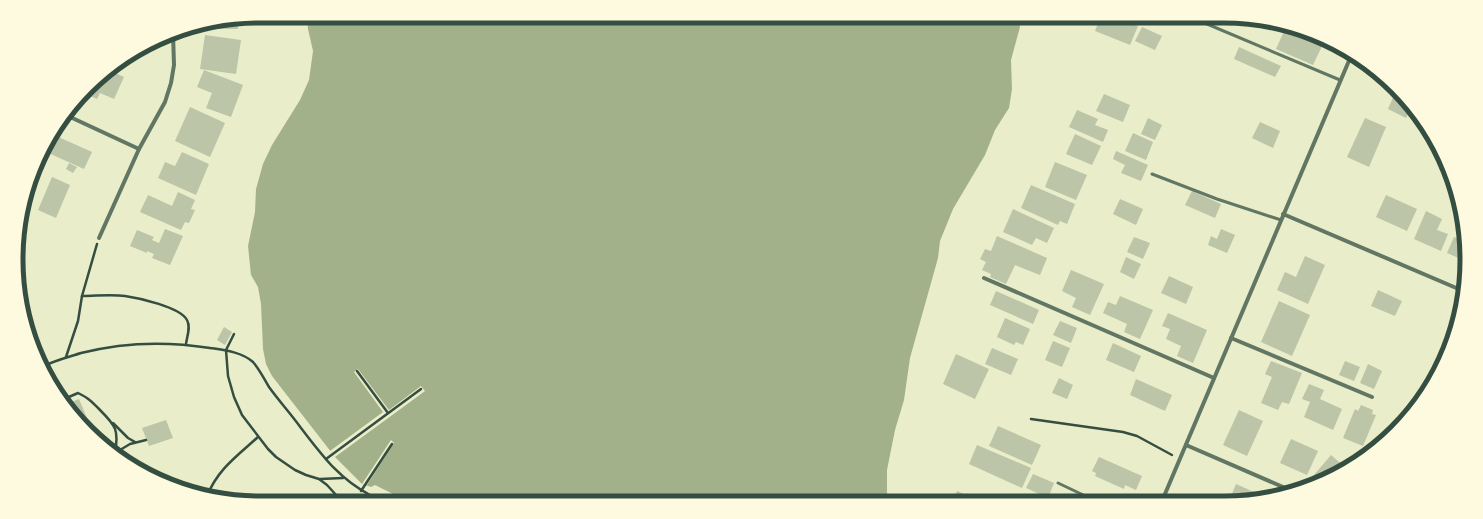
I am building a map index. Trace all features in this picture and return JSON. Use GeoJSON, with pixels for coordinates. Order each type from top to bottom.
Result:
{"type":"FeatureCollection","features":[{"type":"Feature","properties":{"kind":"street"},"geometry":{"type":"LineString","coordinates":[[99,238],[139,149],[165,102],[171,83],[174,64],[173,39]]}},
{"type":"Feature","properties":{"kind":"street"},"geometry":{"type":"LineString","coordinates":[[1164,496],[1349,60]]}},
{"type":"Feature","properties":{"kind":"street"},"geometry":{"type":"LineString","coordinates":[[71,117],[139,149]]}},
{"type":"Feature","properties":{"kind":"street"},"geometry":{"type":"LineString","coordinates":[[1283,214],[1458,289]]}},
{"type":"Feature","properties":{"kind":"street"},"geometry":{"type":"LineString","coordinates":[[984,278],[1214,378]]}},
{"type":"Feature","properties":{"kind":"street"},"geometry":{"type":"LineString","coordinates":[[1231,338],[1372,397]]}},
{"type":"Feature","properties":{"kind":"street"},"geometry":{"type":"LineString","coordinates":[[1186,445],[1285,488]]}},
{"type":"Feature","properties":{"kind":"lane"},"geometry":{"type":"LineString","coordinates":[[1205,23],[1340,80]]}},
{"type":"Feature","properties":{"kind":"lane"},"geometry":{"type":"LineString","coordinates":[[1152,174],[1217,199],[1281,220]]}},
{"type":"Feature","properties":{"kind":"lane"},"geometry":{"type":"LineString","coordinates":[[1058,483],[1085,496]]}},
{"type":"Feature","properties":{"kind":"path"},"geometry":{"type":"LineString","coordinates":[[66,357],[78,321],[82,296],[99,238]]}},
{"type":"Feature","properties":{"kind":"path"},"geometry":{"type":"LineString","coordinates":[[82,296],[124,296],[141,299],[177,311],[186,319],[189,325],[186,344]]}},
{"type":"Feature","properties":{"kind":"path"},"geometry":{"type":"LineString","coordinates":[[234,334],[226,350],[228,376],[234,397],[242,415],[258,437],[268,449],[286,464],[306,475],[319,479],[344,478]]}},
{"type":"Feature","properties":{"kind":"path"},"geometry":{"type":"LineString","coordinates":[[47,365],[66,357],[116,345],[135,343],[186,344],[226,350],[251,361],[260,371],[273,392],[326,459],[344,478],[361,491],[370,495]]}},
{"type":"Feature","properties":{"kind":"path"},"geometry":{"type":"LineString","coordinates":[[357,371],[388,413]]}},
{"type":"Feature","properties":{"kind":"path"},"geometry":{"type":"LineString","coordinates":[[326,459],[421,390]]}},
{"type":"Feature","properties":{"kind":"path"},"geometry":{"type":"LineString","coordinates":[[68,397],[78,393],[90,399],[128,438],[136,442]]}},
{"type":"Feature","properties":{"kind":"path"},"geometry":{"type":"LineString","coordinates":[[1032,419],[1123,432],[1136,436],[1180,460]]}},
{"type":"Feature","properties":{"kind":"path"},"geometry":{"type":"LineString","coordinates":[[113,423],[117,441],[116,447]]}},
{"type":"Feature","properties":{"kind":"path"},"geometry":{"type":"LineString","coordinates":[[210,490],[215,478],[225,466],[258,437]]}},
{"type":"Feature","properties":{"kind":"path"},"geometry":{"type":"LineString","coordinates":[[120,450],[136,442],[146,440]]}},
{"type":"Feature","properties":{"kind":"path"},"geometry":{"type":"LineString","coordinates":[[361,491],[392,444]]}},
{"type":"Feature","properties":{"kind":"path"},"geometry":{"type":"LineString","coordinates":[[319,479],[337,496]]}},
{"type":"Feature","properties":{"kind":"shaded area"},"geometry":{"type":"Polygon","coordinates":[[[308,23],[1019,23],[1020,27],[1011,60],[1012,89],[1009,108],[995,130],[985,155],[953,209],[940,241],[938,258],[910,358],[904,400],[895,430],[887,470],[887,496],[395,496],[375,485],[371,487],[362,484],[335,457],[272,376],[266,364],[263,349],[261,304],[258,287],[251,275],[248,246],[255,212],[256,189],[263,164],[272,145],[300,100],[309,80],[313,51],[308,23]]]}},
{"type":"Feature","properties":{"kind":"pier"},"geometry":{"type":"Polygon","coordinates":[[[358,369],[389,410],[421,386],[425,391],[335,457],[330,451],[383,412],[354,372],[358,369]]]}},
{"type":"Feature","properties":{"kind":"pier"},"geometry":{"type":"Polygon","coordinates":[[[391,440],[394,443],[367,485],[362,484],[391,440]]]}},
{"type":"Feature","properties":{"kind":"building"},"geometry":{"type":"Polygon","coordinates":[[[1098,23],[1131,23],[1138,26],[1130,45],[1095,31],[1098,23]]]}},
{"type":"Feature","properties":{"kind":"building"},"geometry":{"type":"Polygon","coordinates":[[[238,24],[238,29],[208,29],[238,24]]]}},
{"type":"Feature","properties":{"kind":"building"},"geometry":{"type":"Polygon","coordinates":[[[1142,27],[1162,36],[1155,50],[1135,41],[1142,27]]]}},
{"type":"Feature","properties":{"kind":"building"},"geometry":{"type":"Polygon","coordinates":[[[1284,31],[1322,46],[1313,65],[1276,49],[1284,31]]]}},
{"type":"Feature","properties":{"kind":"building"},"geometry":{"type":"Polygon","coordinates":[[[205,35],[241,40],[236,74],[200,69],[205,35]]]}},
{"type":"Feature","properties":{"kind":"building"},"geometry":{"type":"Polygon","coordinates":[[[1239,47],[1281,66],[1275,77],[1234,59],[1239,47]]]}},
{"type":"Feature","properties":{"kind":"building"},"geometry":{"type":"Polygon","coordinates":[[[204,70],[243,85],[231,117],[206,108],[212,93],[197,87],[204,70]]]}},
{"type":"Feature","properties":{"kind":"building"},"geometry":{"type":"Polygon","coordinates":[[[115,73],[124,77],[114,99],[100,93],[97,99],[89,95],[115,73]]]}},
{"type":"Feature","properties":{"kind":"building"},"geometry":{"type":"Polygon","coordinates":[[[1104,94],[1130,105],[1123,122],[1096,111],[1104,94]]]}},
{"type":"Feature","properties":{"kind":"building"},"geometry":{"type":"Polygon","coordinates":[[[1394,95],[1408,113],[1406,118],[1388,109],[1394,95]]]}},
{"type":"Feature","properties":{"kind":"building"},"geometry":{"type":"Polygon","coordinates":[[[190,107],[225,123],[210,157],[175,141],[190,107]]]}},
{"type":"Feature","properties":{"kind":"building"},"geometry":{"type":"Polygon","coordinates":[[[1077,110],[1098,119],[1095,125],[1108,130],[1103,142],[1069,127],[1077,110]]]}},
{"type":"Feature","properties":{"kind":"building"},"geometry":{"type":"Polygon","coordinates":[[[1148,118],[1162,125],[1155,140],[1141,134],[1148,118]]]}},
{"type":"Feature","properties":{"kind":"building"},"geometry":{"type":"Polygon","coordinates":[[[1365,118],[1386,127],[1369,167],[1347,157],[1365,118]]]}},
{"type":"Feature","properties":{"kind":"building"},"geometry":{"type":"Polygon","coordinates":[[[1260,122],[1280,131],[1273,148],[1252,138],[1260,122]]]}},
{"type":"Feature","properties":{"kind":"building"},"geometry":{"type":"Polygon","coordinates":[[[1133,133],[1153,142],[1146,160],[1125,151],[1133,133]]]}},
{"type":"Feature","properties":{"kind":"building"},"geometry":{"type":"Polygon","coordinates":[[[1075,134],[1101,146],[1092,165],[1066,154],[1075,134]]]}},
{"type":"Feature","properties":{"kind":"building"},"geometry":{"type":"Polygon","coordinates":[[[58,137],[92,152],[84,169],[48,153],[58,137]]]}},
{"type":"Feature","properties":{"kind":"building"},"geometry":{"type":"Polygon","coordinates":[[[1116,151],[1148,165],[1141,181],[1121,173],[1125,165],[1113,159],[1116,151]]]}},
{"type":"Feature","properties":{"kind":"building"},"geometry":{"type":"Polygon","coordinates":[[[182,152],[209,164],[196,195],[158,178],[165,162],[175,166],[182,152]]]}},
{"type":"Feature","properties":{"kind":"building"},"geometry":{"type":"Polygon","coordinates":[[[1055,162],[1087,175],[1076,200],[1045,187],[1055,162]]]}},
{"type":"Feature","properties":{"kind":"building"},"geometry":{"type":"Polygon","coordinates":[[[69,163],[77,167],[73,173],[66,169],[69,163]]]}},
{"type":"Feature","properties":{"kind":"building"},"geometry":{"type":"Polygon","coordinates":[[[52,177],[70,185],[56,218],[38,210],[52,177]]]}},
{"type":"Feature","properties":{"kind":"building"},"geometry":{"type":"Polygon","coordinates":[[[1031,185],[1075,204],[1067,224],[1060,221],[1058,225],[1021,208],[1031,185]]]}},
{"type":"Feature","properties":{"kind":"building"},"geometry":{"type":"Polygon","coordinates":[[[1192,191],[1221,204],[1215,218],[1185,205],[1192,191]]]}},
{"type":"Feature","properties":{"kind":"building"},"geometry":{"type":"Polygon","coordinates":[[[178,192],[195,200],[191,209],[195,210],[189,223],[185,222],[181,230],[140,212],[148,195],[172,206],[178,192]]]}},
{"type":"Feature","properties":{"kind":"building"},"geometry":{"type":"Polygon","coordinates":[[[1386,195],[1417,209],[1407,231],[1376,217],[1386,195]]]}},
{"type":"Feature","properties":{"kind":"building"},"geometry":{"type":"Polygon","coordinates":[[[1120,199],[1143,209],[1136,225],[1113,214],[1120,199]]]}},
{"type":"Feature","properties":{"kind":"building"},"geometry":{"type":"Polygon","coordinates":[[[1013,209],[1054,228],[1047,243],[1036,238],[1032,245],[1003,232],[1013,209]]]}},
{"type":"Feature","properties":{"kind":"building"},"geometry":{"type":"Polygon","coordinates":[[[1426,211],[1442,219],[1437,230],[1448,234],[1441,251],[1414,239],[1426,211]]]}},
{"type":"Feature","properties":{"kind":"building"},"geometry":{"type":"Polygon","coordinates":[[[165,229],[183,236],[170,265],[152,258],[154,254],[147,251],[147,253],[130,246],[137,230],[154,237],[152,240],[159,243],[165,229]]]}},
{"type":"Feature","properties":{"kind":"building"},"geometry":{"type":"Polygon","coordinates":[[[1221,229],[1235,235],[1227,253],[1208,245],[1211,236],[1217,239],[1221,229]]]}},
{"type":"Feature","properties":{"kind":"building"},"geometry":{"type":"Polygon","coordinates":[[[997,236],[1047,258],[1040,275],[1015,265],[1006,284],[990,277],[991,274],[982,270],[986,262],[980,259],[985,249],[991,251],[997,236]]]}},
{"type":"Feature","properties":{"kind":"building"},"geometry":{"type":"Polygon","coordinates":[[[1134,237],[1150,243],[1143,259],[1127,252],[1134,237]]]}},
{"type":"Feature","properties":{"kind":"building"},"geometry":{"type":"Polygon","coordinates":[[[1454,237],[1459,239],[1460,259],[1447,253],[1454,237]]]}},
{"type":"Feature","properties":{"kind":"building"},"geometry":{"type":"Polygon","coordinates":[[[1305,256],[1325,265],[1308,304],[1277,290],[1285,272],[1296,277],[1305,256]]]}},
{"type":"Feature","properties":{"kind":"building"},"geometry":{"type":"Polygon","coordinates":[[[1126,257],[1141,264],[1134,279],[1120,272],[1126,257]]]}},
{"type":"Feature","properties":{"kind":"building"},"geometry":{"type":"Polygon","coordinates":[[[1071,270],[1104,284],[1090,315],[1072,307],[1076,298],[1062,291],[1071,270]]]}},
{"type":"Feature","properties":{"kind":"building"},"geometry":{"type":"Polygon","coordinates":[[[1169,276],[1193,287],[1186,304],[1161,293],[1169,276]]]}},
{"type":"Feature","properties":{"kind":"building"},"geometry":{"type":"Polygon","coordinates":[[[1378,290],[1402,301],[1395,316],[1371,306],[1378,290]]]}},
{"type":"Feature","properties":{"kind":"building"},"geometry":{"type":"Polygon","coordinates":[[[996,291],[1039,310],[1033,324],[990,305],[996,291]]]}},
{"type":"Feature","properties":{"kind":"building"},"geometry":{"type":"Polygon","coordinates":[[[1120,296],[1153,310],[1140,339],[1124,332],[1127,324],[1103,313],[1108,302],[1116,305],[1120,296]]]}},
{"type":"Feature","properties":{"kind":"building"},"geometry":{"type":"Polygon","coordinates":[[[1279,301],[1310,315],[1292,356],[1261,342],[1279,301]]]}},
{"type":"Feature","properties":{"kind":"building"},"geometry":{"type":"Polygon","coordinates":[[[1168,313],[1207,330],[1193,363],[1177,356],[1181,346],[1166,339],[1170,329],[1162,326],[1168,313]]]}},
{"type":"Feature","properties":{"kind":"building"},"geometry":{"type":"Polygon","coordinates":[[[1005,318],[1030,329],[1023,345],[1016,342],[1014,345],[997,337],[1005,318]]]}},
{"type":"Feature","properties":{"kind":"building"},"geometry":{"type":"Polygon","coordinates":[[[1060,321],[1077,328],[1071,343],[1053,335],[1060,321]]]}},
{"type":"Feature","properties":{"kind":"building"},"geometry":{"type":"Polygon","coordinates":[[[224,327],[232,332],[225,345],[217,340],[224,327]]]}},
{"type":"Feature","properties":{"kind":"building"},"geometry":{"type":"Polygon","coordinates":[[[1053,341],[1070,348],[1062,367],[1045,360],[1053,341]]]}},
{"type":"Feature","properties":{"kind":"building"},"geometry":{"type":"Polygon","coordinates":[[[1113,343],[1141,356],[1134,372],[1106,360],[1113,343]]]}},
{"type":"Feature","properties":{"kind":"building"},"geometry":{"type":"Polygon","coordinates":[[[992,348],[1018,359],[1011,375],[985,364],[992,348]]]}},
{"type":"Feature","properties":{"kind":"building"},"geometry":{"type":"Polygon","coordinates":[[[956,354],[989,369],[975,399],[943,384],[956,354]]]}},
{"type":"Feature","properties":{"kind":"building"},"geometry":{"type":"Polygon","coordinates":[[[1271,361],[1302,373],[1289,404],[1282,402],[1278,410],[1261,403],[1272,377],[1265,374],[1271,361]]]}},
{"type":"Feature","properties":{"kind":"building"},"geometry":{"type":"Polygon","coordinates":[[[1345,361],[1360,367],[1354,381],[1339,375],[1345,361]]]}},
{"type":"Feature","properties":{"kind":"building"},"geometry":{"type":"Polygon","coordinates":[[[1368,364],[1382,371],[1374,389],[1360,383],[1368,364]]]}},
{"type":"Feature","properties":{"kind":"building"},"geometry":{"type":"Polygon","coordinates":[[[1059,378],[1073,385],[1067,399],[1052,393],[1059,378]]]}},
{"type":"Feature","properties":{"kind":"building"},"geometry":{"type":"Polygon","coordinates":[[[1136,379],[1172,395],[1165,411],[1130,395],[1136,379]]]}},
{"type":"Feature","properties":{"kind":"building"},"geometry":{"type":"Polygon","coordinates":[[[1309,384],[1324,390],[1320,399],[1342,409],[1333,430],[1304,417],[1310,402],[1302,399],[1309,384]]]}},
{"type":"Feature","properties":{"kind":"building"},"geometry":{"type":"Polygon","coordinates":[[[79,399],[87,418],[85,419],[71,402],[79,399]]]}},
{"type":"Feature","properties":{"kind":"building"},"geometry":{"type":"Polygon","coordinates":[[[1361,405],[1373,410],[1372,414],[1376,415],[1363,446],[1343,438],[1355,409],[1358,411],[1361,405]]]}},
{"type":"Feature","properties":{"kind":"building"},"geometry":{"type":"Polygon","coordinates":[[[1239,410],[1263,421],[1247,456],[1223,445],[1239,410]]]}},
{"type":"Feature","properties":{"kind":"building"},"geometry":{"type":"Polygon","coordinates":[[[166,420],[173,438],[149,446],[142,428],[166,420]]]}},
{"type":"Feature","properties":{"kind":"building"},"geometry":{"type":"Polygon","coordinates":[[[998,426],[1041,445],[1032,465],[989,446],[998,426]]]}},
{"type":"Feature","properties":{"kind":"building"},"geometry":{"type":"Polygon","coordinates":[[[1291,439],[1318,451],[1307,475],[1280,463],[1291,439]]]}},
{"type":"Feature","properties":{"kind":"building"},"geometry":{"type":"Polygon","coordinates":[[[977,445],[1031,468],[1022,488],[969,464],[977,445]]]}},
{"type":"Feature","properties":{"kind":"building"},"geometry":{"type":"Polygon","coordinates":[[[1331,455],[1342,464],[1316,477],[1314,475],[1331,455]]]}},
{"type":"Feature","properties":{"kind":"building"},"geometry":{"type":"Polygon","coordinates":[[[1099,457],[1142,476],[1136,490],[1125,485],[1124,489],[1095,476],[1096,473],[1092,471],[1099,457]]]}},
{"type":"Feature","properties":{"kind":"building"},"geometry":{"type":"Polygon","coordinates":[[[1033,474],[1054,483],[1049,496],[1044,496],[1026,488],[1033,474]]]}},
{"type":"Feature","properties":{"kind":"building"},"geometry":{"type":"Polygon","coordinates":[[[1236,484],[1254,492],[1253,494],[1231,496],[1236,484]]]}},
{"type":"Feature","properties":{"kind":"building"},"geometry":{"type":"Polygon","coordinates":[[[957,491],[968,496],[955,496],[957,491]]]}}]}
